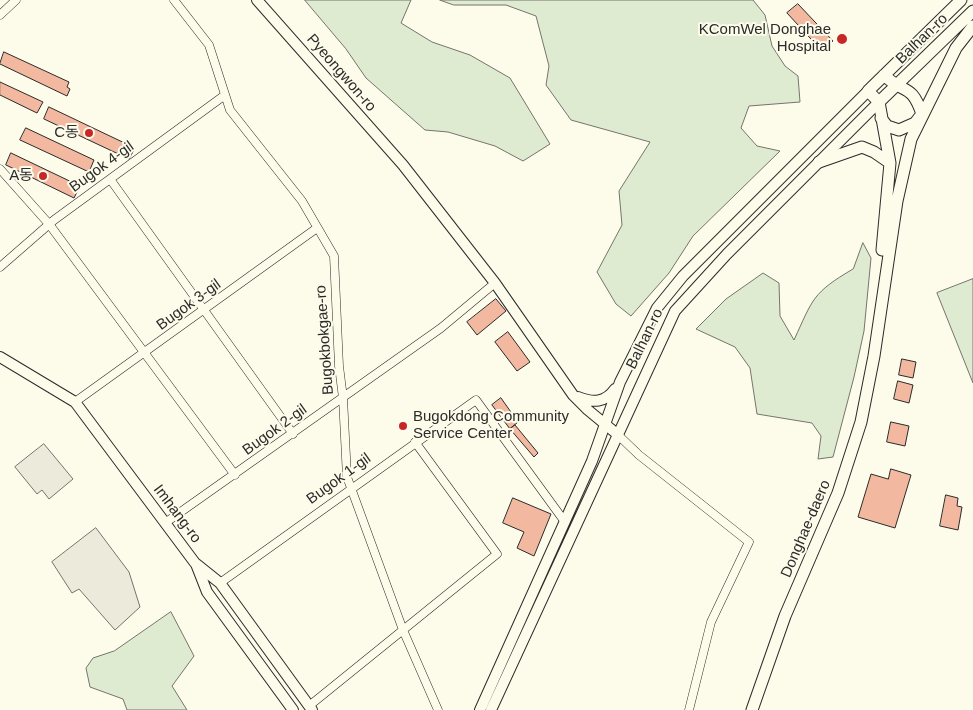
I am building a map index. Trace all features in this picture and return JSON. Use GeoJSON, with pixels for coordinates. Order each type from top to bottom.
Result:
{"type":"FeatureCollection","features":[{"type":"Feature","properties":{"kind":"main road"},"geometry":{"type":"LineString","coordinates":[[884,75],[895,86],[912,92],[917,98],[922,114],[915,122],[899,130],[887,126],[881,118],[879,102],[868,91],[884,75],[961,0]]}},
{"type":"Feature","properties":{"kind":"main road","name":"Balhan-ro"},"geometry":{"type":"LineString","coordinates":[[879,102],[973,11]]}},
{"type":"Feature","properties":{"kind":"main road","name":"Donghae-daero"},"geometry":{"type":"LineString","coordinates":[[752,710],[785,616],[841,486],[861,422],[874,356],[897,200],[912,138],[922,114],[956,48],[973,26]]}},
{"type":"Feature","properties":{"kind":"main road","name":"Donghae-daero"},"geometry":{"type":"LineString","coordinates":[[874,356],[890,163],[881,118]]}},
{"type":"Feature","properties":{"kind":"main road"},"geometry":{"type":"LineString","coordinates":[[818,162],[862,147],[874,152],[890,163]]}},
{"type":"Feature","properties":{"kind":"street"},"geometry":{"type":"LineString","coordinates":[[0,15],[16,0]]}},
{"type":"Feature","properties":{"kind":"street","name":"Bugokbokgae-ro"},"geometry":{"type":"LineString","coordinates":[[174,0],[209,45],[230,110],[302,201],[334,256],[338,366],[343,398],[347,477],[403,630],[438,710]]}},
{"type":"Feature","properties":{"kind":"street","name":"Pyeongwon-ro"},"geometry":{"type":"LineString","coordinates":[[257,0],[403,165],[495,283],[573,395],[617,434]]}},
{"type":"Feature","properties":{"kind":"street","name":"Balhan-ro"},"geometry":{"type":"LineString","coordinates":[[480,710],[592,461],[620,382],[647,325],[670,292],[868,91]]}},
{"type":"Feature","properties":{"kind":"street","name":"Bugok 4-gil"},"geometry":{"type":"LineString","coordinates":[[0,267],[49,224],[225,95]]}},
{"type":"Feature","properties":{"kind":"street","name":"Balhan-ro"},"geometry":{"type":"LineString","coordinates":[[491,710],[675,311],[721,260],[879,102]]}},
{"type":"Feature","properties":{"kind":"street"},"geometry":{"type":"LineString","coordinates":[[0,169],[49,224],[235,475]]}},
{"type":"Feature","properties":{"kind":"street"},"geometry":{"type":"LineString","coordinates":[[110,179],[293,434]]}},
{"type":"Feature","properties":{"kind":"street","name":"Bugok 3-gil"},"geometry":{"type":"LineString","coordinates":[[75,402],[317,228]]}},
{"type":"Feature","properties":{"kind":"street","name":"Bugok 2-gil"},"geometry":{"type":"LineString","coordinates":[[165,524],[441,328],[495,283]]}},
{"type":"Feature","properties":{"kind":"street","name":"Imhang-ro"},"geometry":{"type":"LineString","coordinates":[[0,357],[75,402],[195,563],[220,583],[311,708]]}},
{"type":"Feature","properties":{"kind":"street"},"geometry":{"type":"LineString","coordinates":[[573,395],[590,402],[599,402],[610,396],[620,382]]}},
{"type":"Feature","properties":{"kind":"street","name":"Bugok 1-gil"},"geometry":{"type":"LineString","coordinates":[[220,583],[476,400],[565,522]]}},
{"type":"Feature","properties":{"kind":"street"},"geometry":{"type":"LineString","coordinates":[[617,434],[639,455],[749,542],[711,622],[689,710]]}},
{"type":"Feature","properties":{"kind":"street"},"geometry":{"type":"LineString","coordinates":[[311,708],[497,554],[415,442]]}},
{"type":"Feature","properties":{"kind":"street"},"geometry":{"type":"LineString","coordinates":[[195,563],[207,592],[293,710]]}},
{"type":"Feature","properties":{"kind":"green space"},"geometry":{"type":"Polygon","coordinates":[[[305,0],[411,0],[401,23],[432,42],[470,55],[510,78],[550,144],[523,161],[495,146],[448,132],[425,130],[366,78],[346,49],[305,0]]]}},
{"type":"Feature","properties":{"kind":"green space"},"geometry":{"type":"Polygon","coordinates":[[[440,0],[753,0],[765,15],[772,46],[785,66],[798,76],[800,102],[749,106],[741,128],[757,146],[780,151],[693,236],[669,273],[631,316],[616,304],[597,272],[622,225],[619,191],[650,142],[571,120],[546,85],[549,66],[536,16],[506,5],[454,5],[440,0]]]}},
{"type":"Feature","properties":{"kind":"green space"},"geometry":{"type":"Polygon","coordinates":[[[863,243],[871,258],[864,331],[833,457],[818,459],[821,436],[812,423],[757,414],[750,368],[735,347],[696,329],[726,299],[763,273],[779,283],[780,316],[794,340],[815,298],[829,284],[853,269],[863,243]]]}},
{"type":"Feature","properties":{"kind":"green space"},"geometry":{"type":"Polygon","coordinates":[[[973,279],[973,383],[937,293],[973,279]]]}},
{"type":"Feature","properties":{"kind":"green space"},"geometry":{"type":"Polygon","coordinates":[[[171,612],[194,656],[172,686],[187,710],[127,710],[123,699],[90,687],[86,668],[93,658],[114,651],[171,612]]]}},
{"type":"Feature","properties":{"kind":"shaded area"},"geometry":{"type":"Polygon","coordinates":[[[44,444],[73,479],[49,499],[42,490],[37,494],[15,467],[44,444]]]}},
{"type":"Feature","properties":{"kind":"shaded area"},"geometry":{"type":"Polygon","coordinates":[[[96,528],[129,572],[140,607],[115,630],[79,589],[72,593],[52,562],[96,528]]]}},
{"type":"Feature","properties":{"kind":"building"},"geometry":{"type":"Polygon","coordinates":[[[798,4],[833,41],[822,51],[787,13],[798,4]]]}},
{"type":"Feature","properties":{"kind":"building"},"geometry":{"type":"Polygon","coordinates":[[[4,52],[69,82],[67,87],[70,89],[67,96],[0,64],[4,52]]]}},
{"type":"Feature","properties":{"kind":"building"},"geometry":{"type":"Polygon","coordinates":[[[0,82],[43,102],[37,113],[0,95],[0,82]]]}},
{"type":"Feature","properties":{"kind":"building","name":"C동"},"geometry":{"type":"Polygon","coordinates":[[[49,107],[135,148],[129,159],[44,119],[49,107]]]}},
{"type":"Feature","properties":{"kind":"building"},"geometry":{"type":"Polygon","coordinates":[[[26,128],[94,160],[89,172],[20,140],[26,128]]]}},
{"type":"Feature","properties":{"kind":"building","name":"A동"},"geometry":{"type":"Polygon","coordinates":[[[11,153],[80,186],[74,198],[6,165],[11,153]]]}},
{"type":"Feature","properties":{"kind":"building"},"geometry":{"type":"Polygon","coordinates":[[[496,299],[506,311],[477,335],[467,322],[496,299]]]}},
{"type":"Feature","properties":{"kind":"building"},"geometry":{"type":"Polygon","coordinates":[[[508,332],[530,362],[517,371],[495,342],[508,332]]]}},
{"type":"Feature","properties":{"kind":"building"},"geometry":{"type":"Polygon","coordinates":[[[902,359],[916,362],[913,378],[899,375],[902,359]]]}},
{"type":"Feature","properties":{"kind":"building"},"geometry":{"type":"Polygon","coordinates":[[[898,381],[913,385],[909,403],[894,399],[898,381]]]}},
{"type":"Feature","properties":{"kind":"building"},"geometry":{"type":"Polygon","coordinates":[[[501,398],[518,422],[510,429],[492,405],[501,398]]]}},
{"type":"Feature","properties":{"kind":"building"},"geometry":{"type":"Polygon","coordinates":[[[891,422],[909,426],[905,446],[887,442],[891,422]]]}},
{"type":"Feature","properties":{"kind":"building"},"geometry":{"type":"Polygon","coordinates":[[[515,425],[538,453],[534,457],[510,429],[515,425]]]}},
{"type":"Feature","properties":{"kind":"building"},"geometry":{"type":"Polygon","coordinates":[[[891,469],[911,475],[895,528],[858,517],[871,474],[888,479],[891,469]]]}},
{"type":"Feature","properties":{"kind":"building"},"geometry":{"type":"Polygon","coordinates":[[[946,495],[958,498],[957,506],[962,507],[958,530],[940,526],[946,495]]]}},
{"type":"Feature","properties":{"kind":"building"},"geometry":{"type":"Polygon","coordinates":[[[513,498],[551,514],[534,556],[517,548],[524,532],[503,523],[513,498]]]}},
{"type":"Feature","properties":{"kind":"place","name":"KComWel Donghae Hospital"},"geometry":{"type":"Point","coordinates":[842,39]}},
{"type":"Feature","properties":{"kind":"place","name":"C동"},"geometry":{"type":"Point","coordinates":[89,133]}},
{"type":"Feature","properties":{"kind":"place","name":"A동"},"geometry":{"type":"Point","coordinates":[43,176]}},
{"type":"Feature","properties":{"kind":"place","name":"Bugokdong Community Service Center"},"geometry":{"type":"Point","coordinates":[403,426]}}]}
